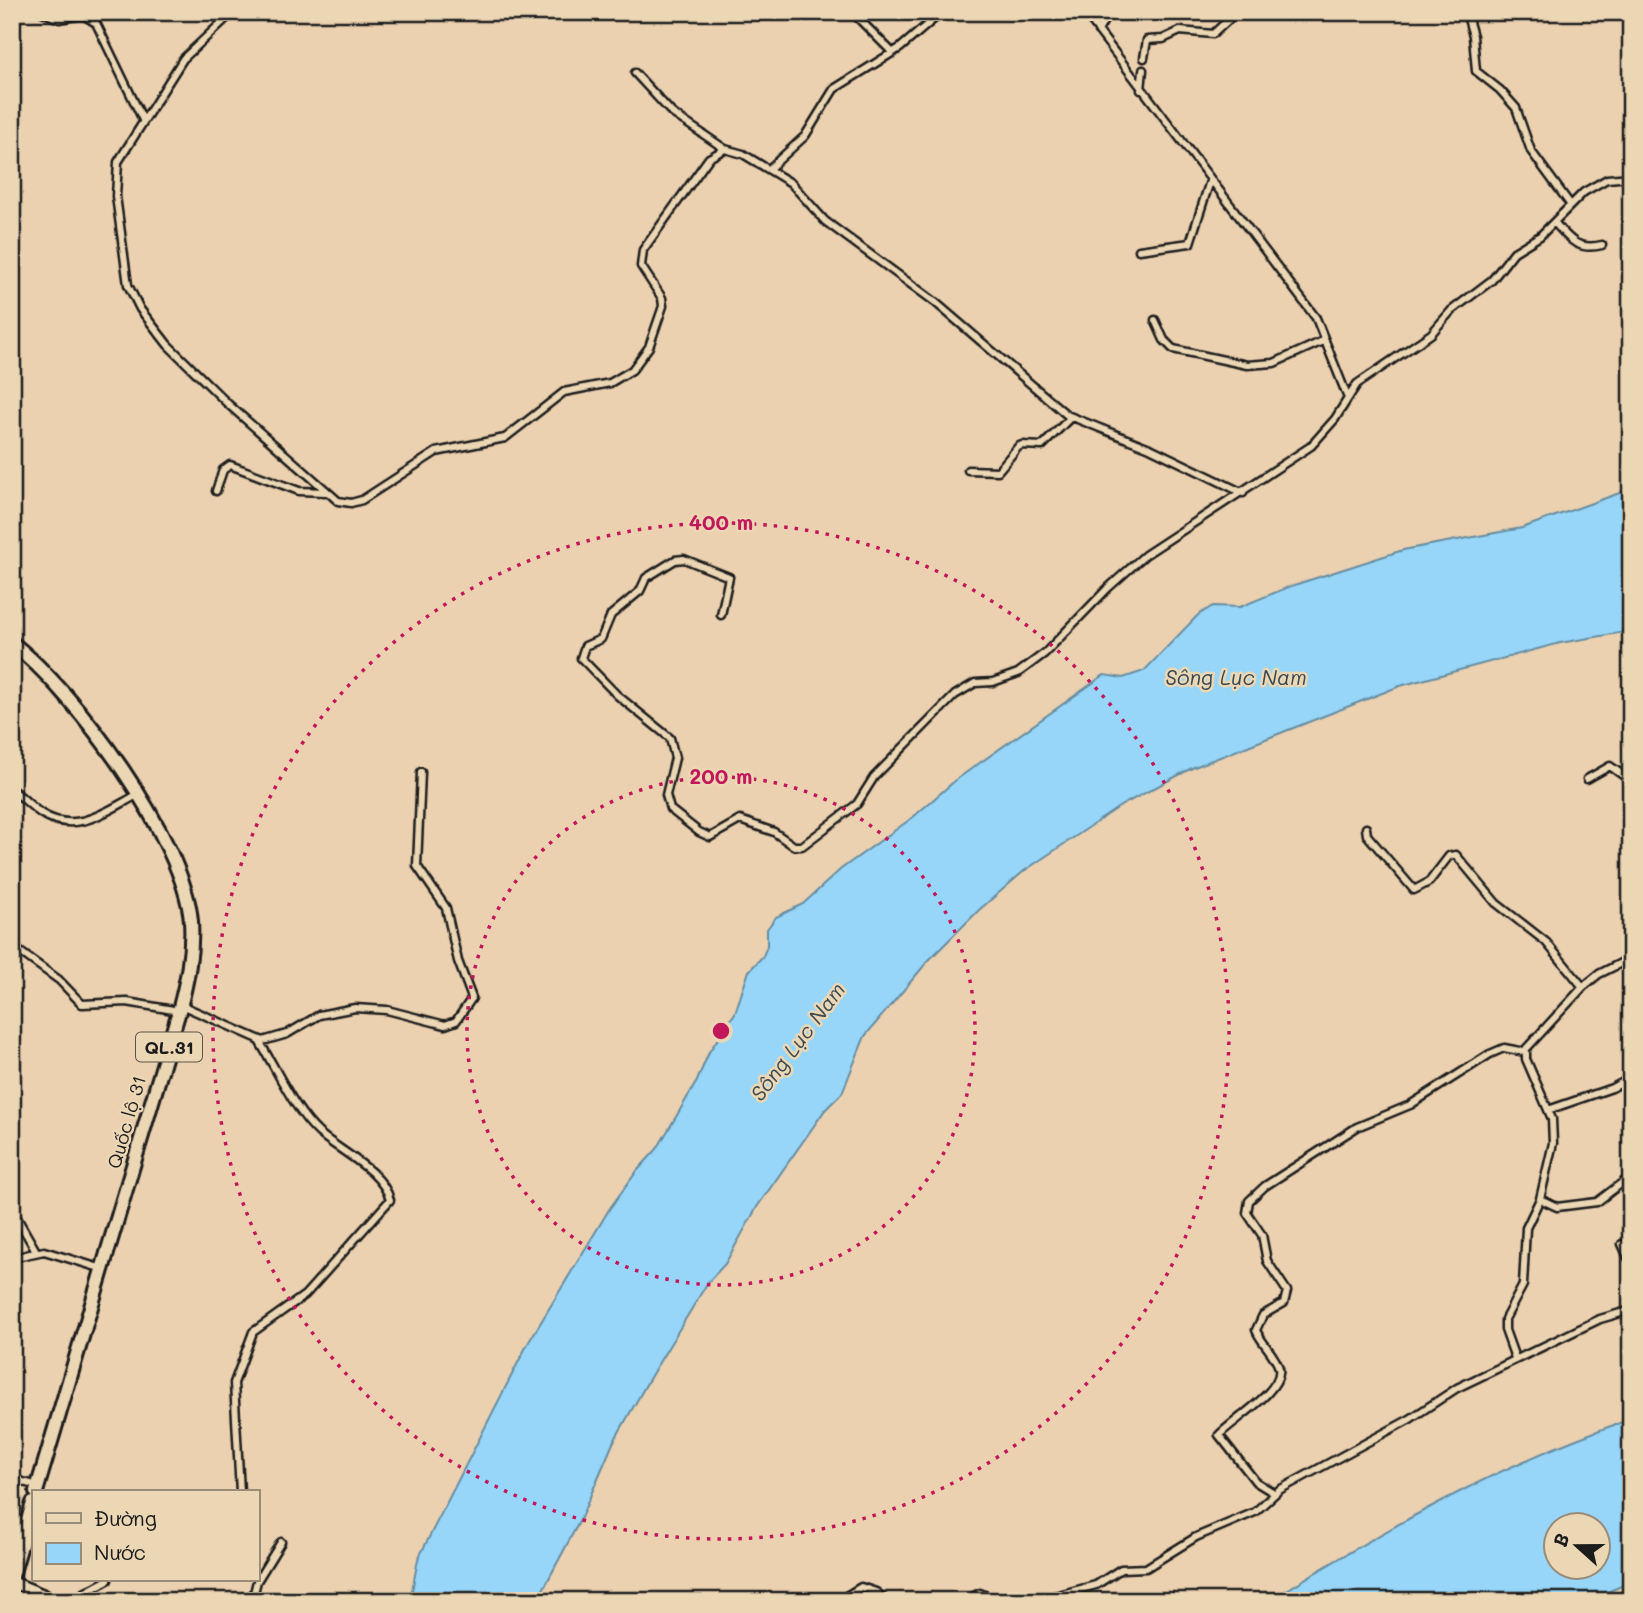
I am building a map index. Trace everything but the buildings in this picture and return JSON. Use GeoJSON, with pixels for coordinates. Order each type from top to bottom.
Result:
{"type":"FeatureCollection","features":[{"type":"Feature","properties":{"kind":"highway","name":"Quốc lộ 31"},"geometry":{"type":"LineString","coordinates":[[12,643],[65,695],[137,795],[168,850],[191,918],[189,968],[180,1008],[37,1489]]}},
{"type":"Feature","properties":{"kind":"highway"},"geometry":{"type":"LineString","coordinates":[[12,1576],[32,1506]]}},
{"type":"Feature","properties":{"kind":"street"},"geometry":{"type":"LineString","coordinates":[[42,12],[59,19],[83,15],[96,23],[143,120]]}},
{"type":"Feature","properties":{"kind":"street"},"geometry":{"type":"LineString","coordinates":[[233,12],[192,48],[122,152],[115,179],[126,278],[134,299],[168,345],[326,492],[342,503],[357,502],[436,453],[505,438],[564,392],[606,385],[632,370],[649,346],[663,306],[662,298],[640,266],[643,250],[709,158],[725,149]]}},
{"type":"Feature","properties":{"kind":"street"},"geometry":{"type":"LineString","coordinates":[[852,12],[893,52]]}},
{"type":"Feature","properties":{"kind":"street"},"geometry":{"type":"LineString","coordinates":[[770,168],[805,135],[834,89],[893,52],[942,12]]}},
{"type":"Feature","properties":{"kind":"street"},"geometry":{"type":"LineString","coordinates":[[1084,12],[1312,312],[1347,396]]}},
{"type":"Feature","properties":{"kind":"street"},"geometry":{"type":"LineString","coordinates":[[1098,31],[1109,12]]}},
{"type":"Feature","properties":{"kind":"street"},"geometry":{"type":"LineString","coordinates":[[1144,58],[1147,40],[1163,39],[1180,30],[1213,34],[1237,12]]}},
{"type":"Feature","properties":{"kind":"street"},"geometry":{"type":"LineString","coordinates":[[1466,12],[1473,36],[1476,71],[1500,90],[1516,108],[1531,151],[1570,204]]}},
{"type":"Feature","properties":{"kind":"street"},"geometry":{"type":"LineString","coordinates":[[1141,90],[1143,70]]}},
{"type":"Feature","properties":{"kind":"street"},"geometry":{"type":"LineString","coordinates":[[635,73],[666,107],[725,149],[736,150],[791,183],[825,221],[918,288],[1071,417],[1150,447],[1243,493]]}},
{"type":"Feature","properties":{"kind":"street"},"geometry":{"type":"LineString","coordinates":[[722,615],[729,577],[687,560],[675,560],[646,578],[639,591],[611,615],[601,639],[584,646],[581,658],[611,689],[670,738],[675,758],[666,795],[670,809],[704,836],[715,836],[740,820],[774,832],[799,846],[857,804],[874,777],[955,695],[975,683],[993,682],[1018,673],[1059,641],[1108,588],[1145,555],[1311,446],[1335,419],[1357,384],[1432,334],[1451,311],[1492,280],[1514,252],[1555,223],[1570,204],[1607,180],[1631,177]]}},
{"type":"Feature","properties":{"kind":"street"},"geometry":{"type":"LineString","coordinates":[[1139,250],[1180,247],[1190,243],[1210,181]]}},
{"type":"Feature","properties":{"kind":"street"},"geometry":{"type":"LineString","coordinates":[[1555,223],[1574,244],[1589,248],[1602,245]]}},
{"type":"Feature","properties":{"kind":"street"},"geometry":{"type":"LineString","coordinates":[[1155,320],[1164,340],[1173,349],[1247,365],[1274,363],[1325,340]]}},
{"type":"Feature","properties":{"kind":"street"},"geometry":{"type":"LineString","coordinates":[[968,470],[998,471],[1018,447],[1023,444],[1042,446],[1071,417]]}},
{"type":"Feature","properties":{"kind":"street"},"geometry":{"type":"LineString","coordinates":[[216,491],[223,470],[230,465],[299,491],[326,492]]}},
{"type":"Feature","properties":{"kind":"street"},"geometry":{"type":"LineString","coordinates":[[1587,779],[1610,766],[1631,781]]}},
{"type":"Feature","properties":{"kind":"street"},"geometry":{"type":"LineString","coordinates":[[12,946],[59,980],[82,1004],[127,1002],[180,1008],[259,1041],[280,1037],[319,1015],[355,1008],[387,1010],[445,1025],[456,1021],[472,999],[458,961],[446,908],[417,866],[421,772]]}},
{"type":"Feature","properties":{"kind":"street"},"geometry":{"type":"LineString","coordinates":[[12,790],[46,817],[71,824],[88,820],[137,795]]}},
{"type":"Feature","properties":{"kind":"street"},"geometry":{"type":"LineString","coordinates":[[1366,828],[1367,835],[1414,890],[1429,882],[1449,856],[1456,855],[1496,903],[1546,942],[1583,987]]}},
{"type":"Feature","properties":{"kind":"street"},"geometry":{"type":"LineString","coordinates":[[1525,1052],[1583,987],[1600,974],[1631,958]]}},
{"type":"Feature","properties":{"kind":"street"},"geometry":{"type":"LineString","coordinates":[[240,1490],[234,1382],[251,1337],[256,1329],[309,1291],[390,1200],[386,1190],[373,1176],[310,1123],[259,1041]]}},
{"type":"Feature","properties":{"kind":"street"},"geometry":{"type":"LineString","coordinates":[[1274,1493],[1256,1482],[1219,1435],[1268,1393],[1279,1375],[1277,1364],[1256,1330],[1263,1315],[1284,1303],[1287,1291],[1267,1261],[1262,1236],[1247,1213],[1250,1201],[1265,1186],[1357,1127],[1410,1105],[1490,1054],[1509,1048],[1525,1052]]}},
{"type":"Feature","properties":{"kind":"street"},"geometry":{"type":"LineString","coordinates":[[1515,1358],[1505,1329],[1505,1319],[1523,1285],[1526,1228],[1540,1199],[1553,1143],[1548,1110],[1525,1052]]}},
{"type":"Feature","properties":{"kind":"street"},"geometry":{"type":"LineString","coordinates":[[1548,1110],[1612,1088],[1631,1078]]}},
{"type":"Feature","properties":{"kind":"street"},"geometry":{"type":"LineString","coordinates":[[1540,1199],[1556,1207],[1597,1202],[1631,1177]]}},
{"type":"Feature","properties":{"kind":"street"},"geometry":{"type":"LineString","coordinates":[[12,1209],[36,1251]]}},
{"type":"Feature","properties":{"kind":"street"},"geometry":{"type":"LineString","coordinates":[[1622,1244],[1631,1264]]}},
{"type":"Feature","properties":{"kind":"street"},"geometry":{"type":"LineString","coordinates":[[12,1258],[36,1251],[52,1252],[103,1269]]}},
{"type":"Feature","properties":{"kind":"street"},"geometry":{"type":"LineString","coordinates":[[1036,1601],[1096,1585],[1121,1569],[1146,1568],[1196,1537],[1255,1512],[1274,1493],[1515,1358],[1600,1319],[1631,1310]]}},
{"type":"Feature","properties":{"kind":"street"},"geometry":{"type":"LineString","coordinates":[[12,1479],[37,1489]]}},
{"type":"Feature","properties":{"kind":"street"},"geometry":{"type":"LineString","coordinates":[[259,1578],[281,1542]]}},
{"type":"Feature","properties":{"kind":"street"},"geometry":{"type":"LineString","coordinates":[[12,1582],[58,1601]]}},
{"type":"Feature","properties":{"kind":"street"},"geometry":{"type":"LineString","coordinates":[[69,1601],[104,1582]]}},
{"type":"Feature","properties":{"kind":"street"},"geometry":{"type":"LineString","coordinates":[[252,1601],[257,1582]]}},
{"type":"Feature","properties":{"kind":"street"},"geometry":{"type":"LineString","coordinates":[[838,1601],[861,1587],[876,1592],[887,1601]]}},
{"type":"Feature","properties":{"kind":"street"},"geometry":{"type":"LineString","coordinates":[[964,1601],[980,1593],[997,1601]]}},
{"type":"Feature","properties":{"kind":"water","name":"Sông Lục Nam"},"geometry":{"type":"Polygon","coordinates":[[[1631,489],[1631,631],[1560,643],[1400,686],[1192,768],[1122,805],[1024,871],[979,910],[928,961],[865,1036],[842,1093],[825,1110],[757,1207],[725,1264],[708,1282],[652,1374],[613,1443],[580,1520],[537,1601],[410,1601],[418,1559],[527,1345],[610,1208],[657,1149],[697,1081],[709,1052],[735,1013],[749,971],[763,956],[767,946],[767,929],[776,917],[803,904],[841,869],[912,818],[957,779],[1104,675],[1123,678],[1144,671],[1198,615],[1213,606],[1240,607],[1291,586],[1403,550],[1522,528],[1631,489]]]}},
{"type":"Feature","properties":{"kind":"water"},"geometry":{"type":"Polygon","coordinates":[[[1631,1419],[1631,1582],[1586,1601],[1269,1601],[1400,1524],[1536,1456],[1631,1419]]]}}]}
